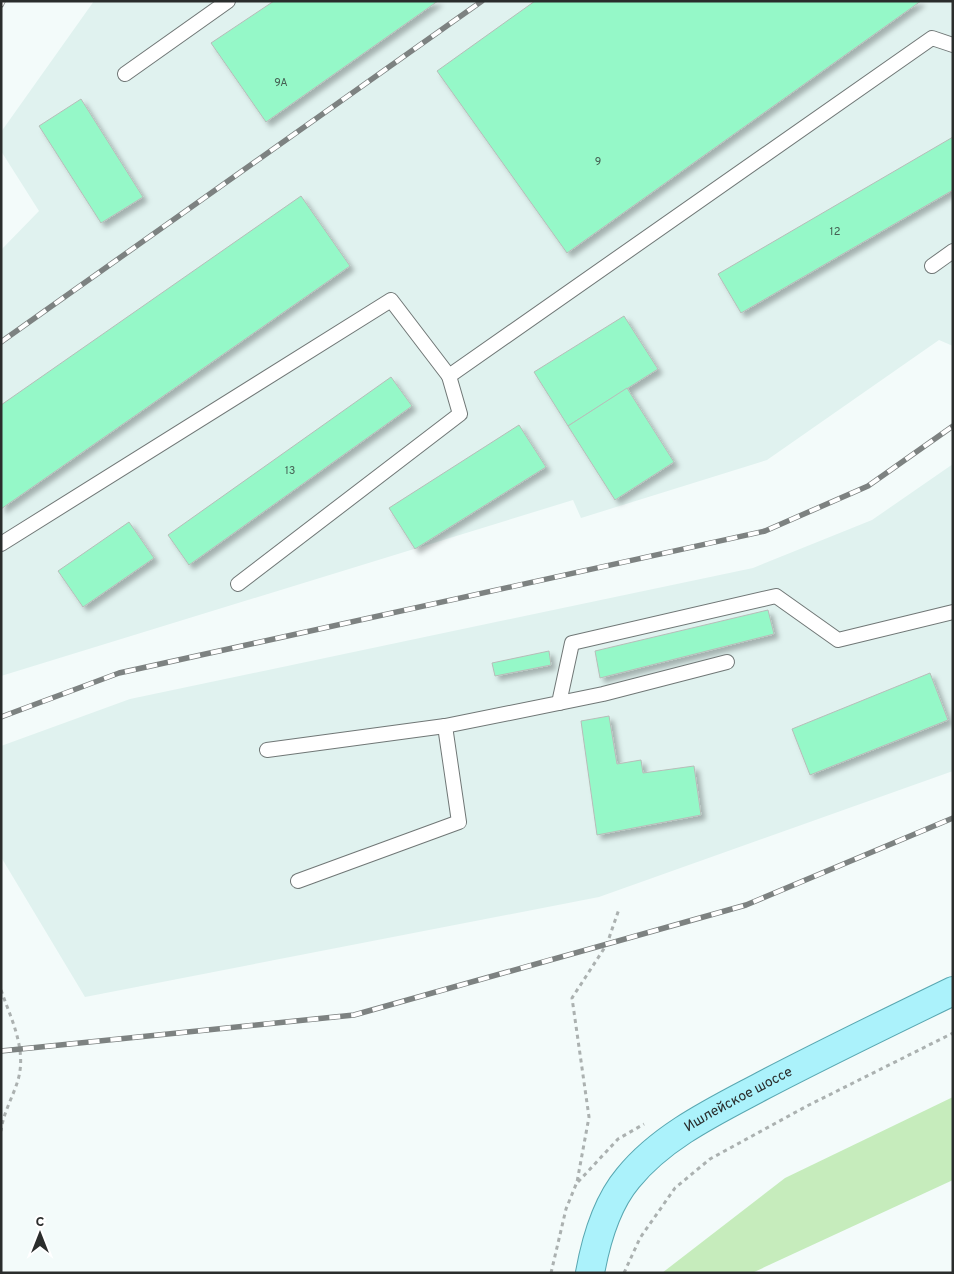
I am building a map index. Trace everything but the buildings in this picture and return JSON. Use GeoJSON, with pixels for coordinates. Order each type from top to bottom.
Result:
{"type":"FeatureCollection","features":[{"type":"Feature","properties":{"kind":"main road","name":"Ишлейское шоссе"},"geometry":{"type":"LineString","coordinates":[[590,1273],[595,1247],[609,1209],[627,1178],[656,1151],[704,1116],[953,991]]}},
{"type":"Feature","properties":{"kind":"lane"},"geometry":{"type":"LineString","coordinates":[[126,74],[228,1]]}},
{"type":"Feature","properties":{"kind":"lane"},"geometry":{"type":"LineString","coordinates":[[449,376],[932,38],[953,45]]}},
{"type":"Feature","properties":{"kind":"lane"},"geometry":{"type":"LineString","coordinates":[[932,266],[953,251]]}},
{"type":"Feature","properties":{"kind":"lane"},"geometry":{"type":"LineString","coordinates":[[1,544],[391,300],[449,376],[460,414],[238,584]]}},
{"type":"Feature","properties":{"kind":"lane"},"geometry":{"type":"LineString","coordinates":[[559,703],[572,643],[776,596],[838,640],[953,612]]}},
{"type":"Feature","properties":{"kind":"lane"},"geometry":{"type":"LineString","coordinates":[[267,750],[445,726],[603,694],[727,662]]}},
{"type":"Feature","properties":{"kind":"lane"},"geometry":{"type":"LineString","coordinates":[[298,881],[459,822],[445,726]]}},
{"type":"Feature","properties":{"kind":"path"},"geometry":{"type":"LineString","coordinates":[[550,1273],[566,1209],[577,1182],[589,1117],[572,998],[607,944],[619,909]]}},
{"type":"Feature","properties":{"kind":"path"},"geometry":{"type":"LineString","coordinates":[[1,990],[21,1049],[19,1078],[2,1122],[1,1131]]}},
{"type":"Feature","properties":{"kind":"path"},"geometry":{"type":"LineString","coordinates":[[624,1273],[640,1238],[675,1188],[710,1160],[807,1106],[953,1033]]}},
{"type":"Feature","properties":{"kind":"shaded area"},"geometry":{"type":"Polygon","coordinates":[[[94,1],[953,1],[953,346],[939,340],[767,460],[581,518],[573,500],[1,676],[1,250],[39,211],[1,151],[1,132],[94,1]]]}},
{"type":"Feature","properties":{"kind":"shaded area"},"geometry":{"type":"Polygon","coordinates":[[[953,464],[953,771],[599,897],[85,997],[1,857],[1,746],[130,699],[753,568],[872,520],[953,464]]]}},
{"type":"Feature","properties":{"kind":"green space"},"geometry":{"type":"Polygon","coordinates":[[[953,1097],[953,1180],[752,1273],[662,1273],[785,1178],[953,1097]]]}},
{"type":"Feature","properties":{"kind":"railway"},"geometry":{"type":"LineString","coordinates":[[1,5],[3,1]]}},
{"type":"Feature","properties":{"kind":"railway"},"geometry":{"type":"LineString","coordinates":[[1,342],[482,1]]}},
{"type":"Feature","properties":{"kind":"railway"},"geometry":{"type":"LineString","coordinates":[[1,717],[119,673],[765,531],[868,486],[953,426]]}},
{"type":"Feature","properties":{"kind":"railway"},"geometry":{"type":"LineString","coordinates":[[1,1051],[354,1015],[746,905],[953,818]]}}]}
